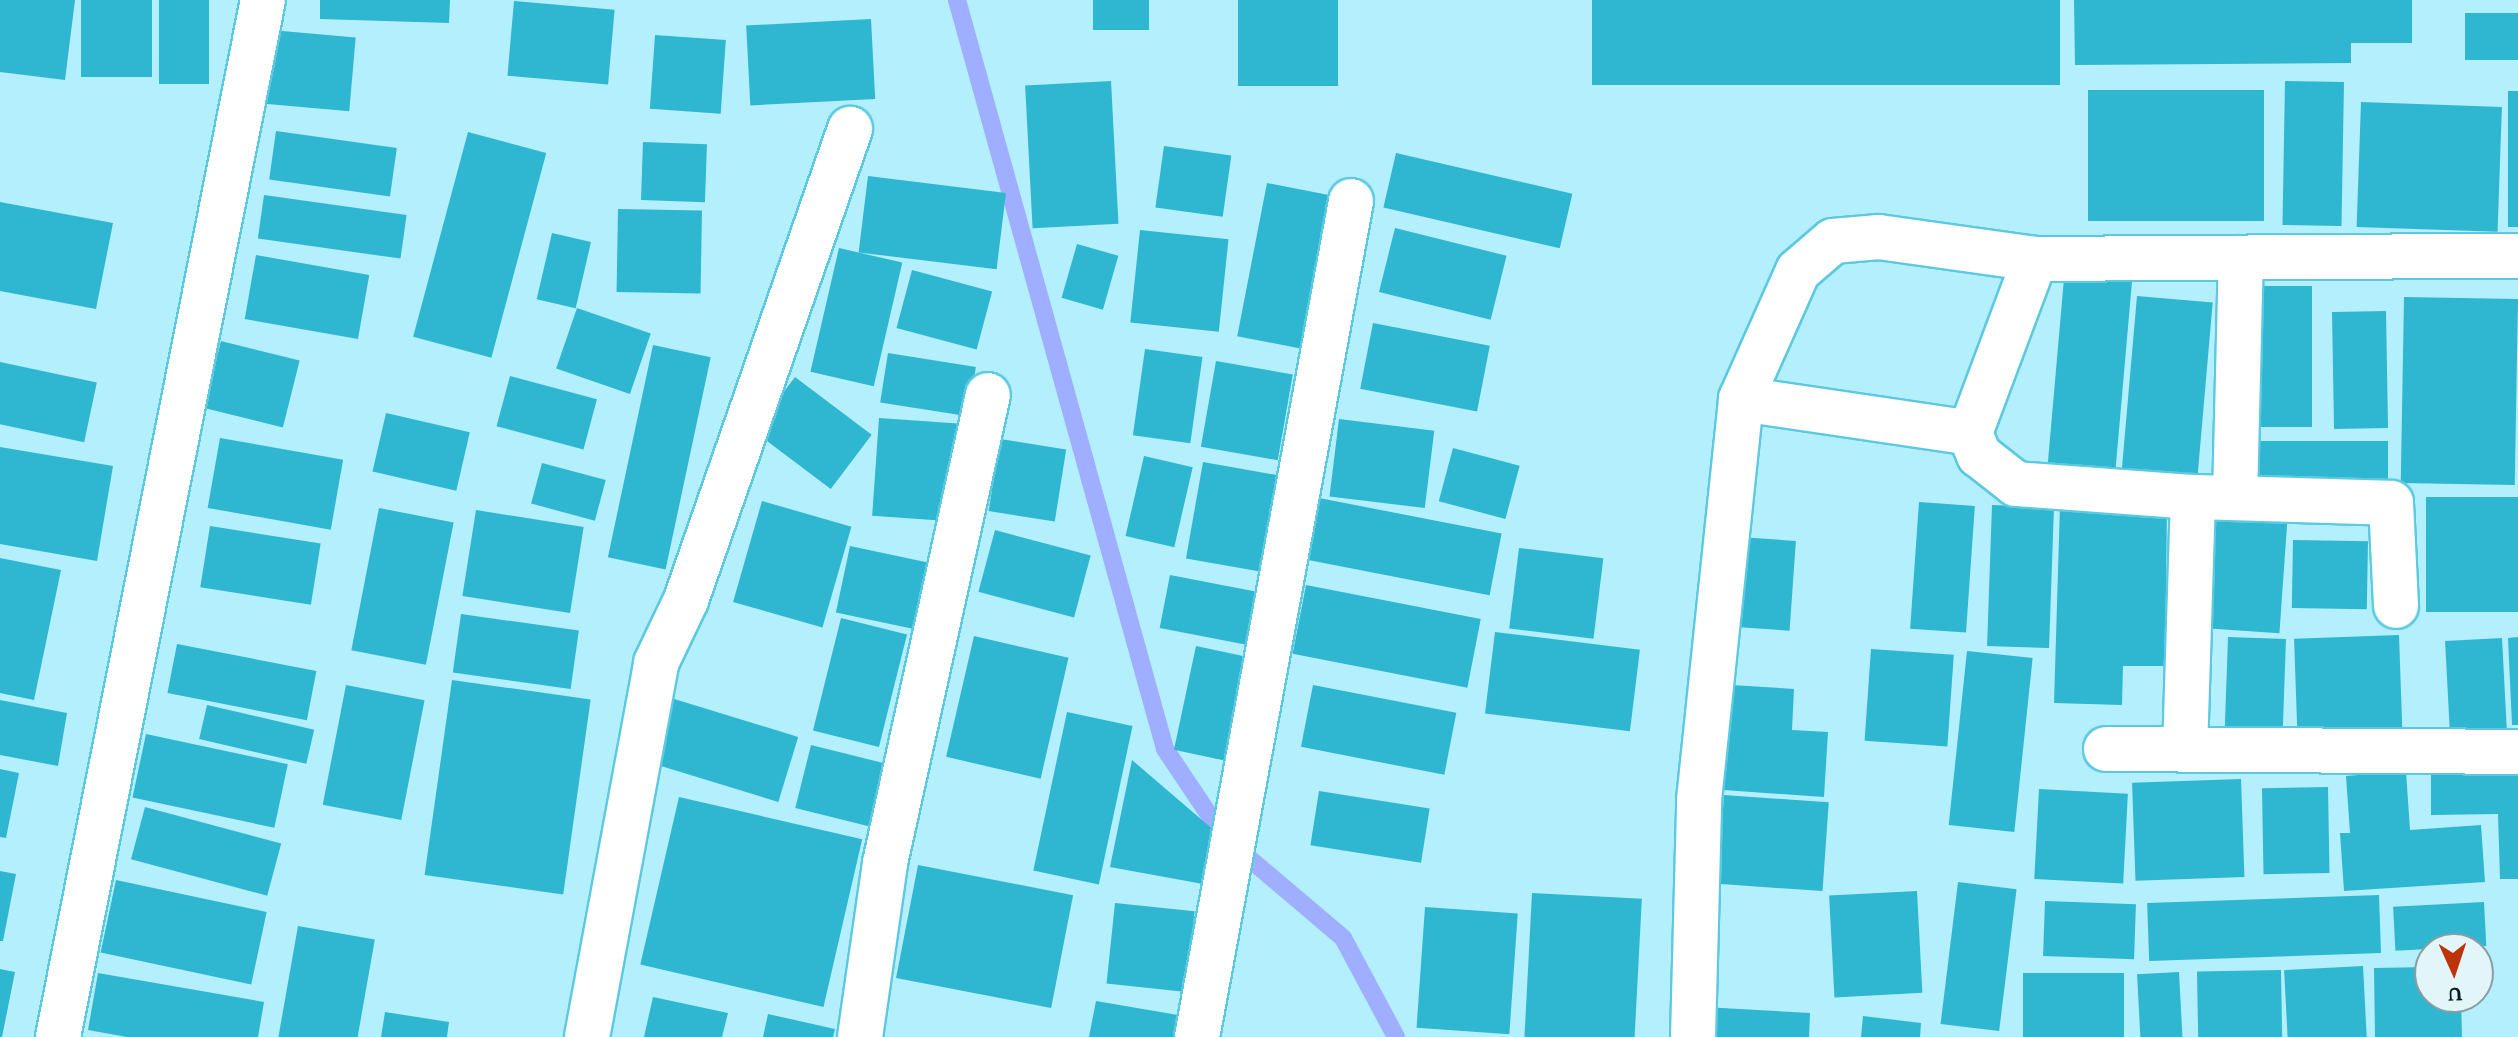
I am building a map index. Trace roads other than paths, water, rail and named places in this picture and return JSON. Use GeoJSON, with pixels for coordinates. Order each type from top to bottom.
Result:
{"type":"FeatureCollection","features":[{"type":"Feature","properties":{"kind":"street"},"geometry":{"type":"LineString","coordinates":[[58,1037],[263,0]]}},
{"type":"Feature","properties":{"kind":"street"},"geometry":{"type":"LineString","coordinates":[[587,1037],[656,663],[686,600],[850,129]]}},
{"type":"Feature","properties":{"kind":"street"},"geometry":{"type":"LineString","coordinates":[[1197,1037],[1235,846],[1351,201]]}},
{"type":"Feature","properties":{"kind":"street"},"geometry":{"type":"LineString","coordinates":[[1693,1037],[1699,800],[1741,399],[1798,271],[1833,241],[1879,237],[2035,259],[2518,256]]}},
{"type":"Feature","properties":{"kind":"street"},"geometry":{"type":"LineString","coordinates":[[2185,750],[2241,258]]}},
{"type":"Feature","properties":{"kind":"street"},"geometry":{"type":"LineString","coordinates":[[2035,259],[1970,433],[1979,455],[2016,484],[2214,498],[2391,503],[2395,506],[2396,606]]}},
{"type":"Feature","properties":{"kind":"street"},"geometry":{"type":"LineString","coordinates":[[860,1037],[885,863],[988,395]]}},
{"type":"Feature","properties":{"kind":"street"},"geometry":{"type":"LineString","coordinates":[[1741,399],[1970,433]]}},
{"type":"Feature","properties":{"kind":"street"},"geometry":{"type":"LineString","coordinates":[[2106,749],[2518,752]]}},
{"type":"Feature","properties":{"kind":"waterway"},"geometry":{"type":"LineString","coordinates":[[957,0],[1165,749],[1224,837],[1343,938],[1396,1037]]}}]}
